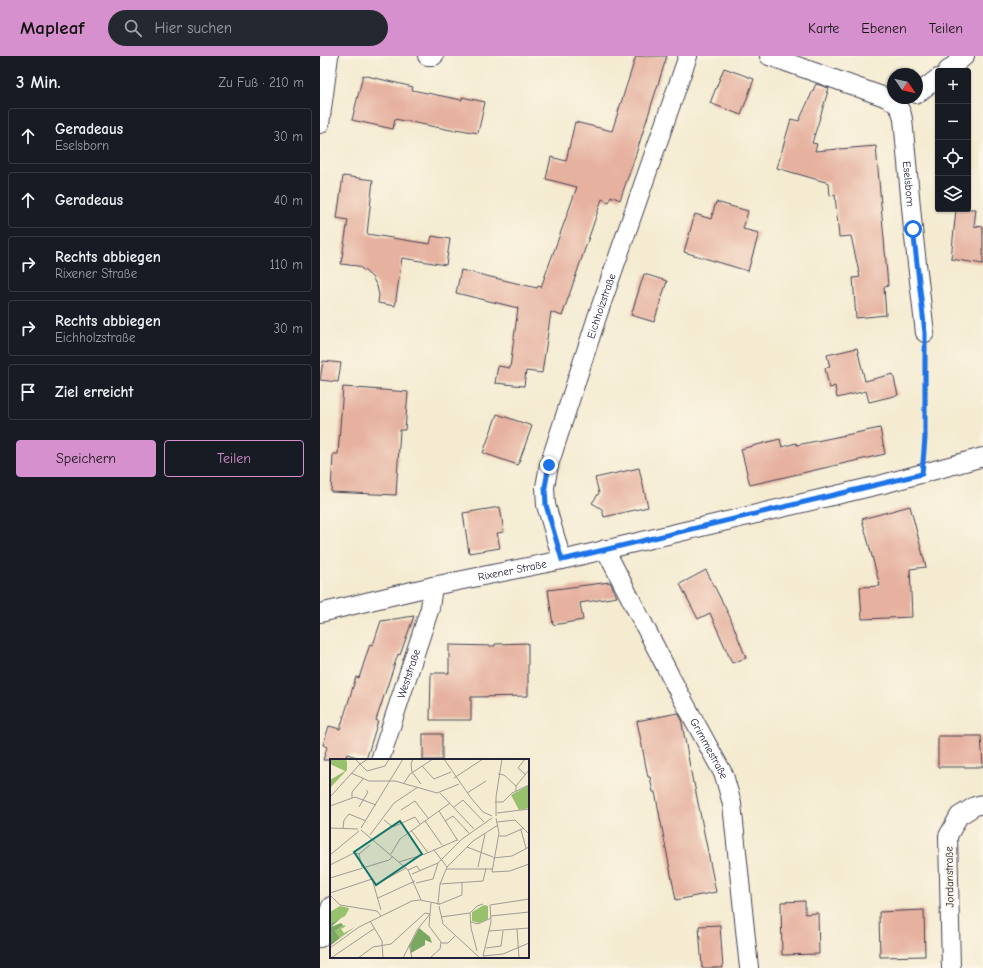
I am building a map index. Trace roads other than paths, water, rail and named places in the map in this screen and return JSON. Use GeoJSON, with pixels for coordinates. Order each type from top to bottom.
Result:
{"type":"FeatureCollection","features":[{"type":"Feature","properties":{"kind":"street"},"geometry":{"type":"LineString","coordinates":[[320,124],[329,56]]}},
{"type":"Feature","properties":{"kind":"street"},"geometry":{"type":"LineString","coordinates":[[427,56],[434,56]]}},
{"type":"Feature","properties":{"kind":"street","name":"Eichholzstraße"},"geometry":{"type":"LineString","coordinates":[[562,560],[546,505],[545,487],[549,465],[600,307],[688,56]]}},
{"type":"Feature","properties":{"kind":"street","name":"Eselsborn"},"geometry":{"type":"LineString","coordinates":[[769,56],[887,98]]}},
{"type":"Feature","properties":{"kind":"street"},"geometry":{"type":"LineString","coordinates":[[951,68],[965,56]]}},
{"type":"Feature","properties":{"kind":"street"},"geometry":{"type":"LineString","coordinates":[[923,89],[935,80]]}},
{"type":"Feature","properties":{"kind":"street","name":"Eselsborn"},"geometry":{"type":"LineString","coordinates":[[906,104],[903,119],[913,229],[925,333]]}},
{"type":"Feature","properties":{"kind":"street","name":"Rixener Straße"},"geometry":{"type":"LineString","coordinates":[[320,613],[433,586],[562,560],[922,474],[983,457]]}},
{"type":"Feature","properties":{"kind":"street","name":"Grimmestraße"},"geometry":{"type":"LineString","coordinates":[[605,549],[677,689],[724,776],[732,804],[749,968]]}},
{"type":"Feature","properties":{"kind":"street","name":"Weststraße"},"geometry":{"type":"LineString","coordinates":[[380,759],[430,608],[433,586]]}},
{"type":"Feature","properties":{"kind":"street","name":"Jordanstraße"},"geometry":{"type":"LineString","coordinates":[[951,968],[948,836],[959,816],[975,806],[983,804]]}},
{"type":"Feature","properties":{"kind":"street"},"geometry":{"type":"LineString","coordinates":[[320,938],[330,909]]}}]}
